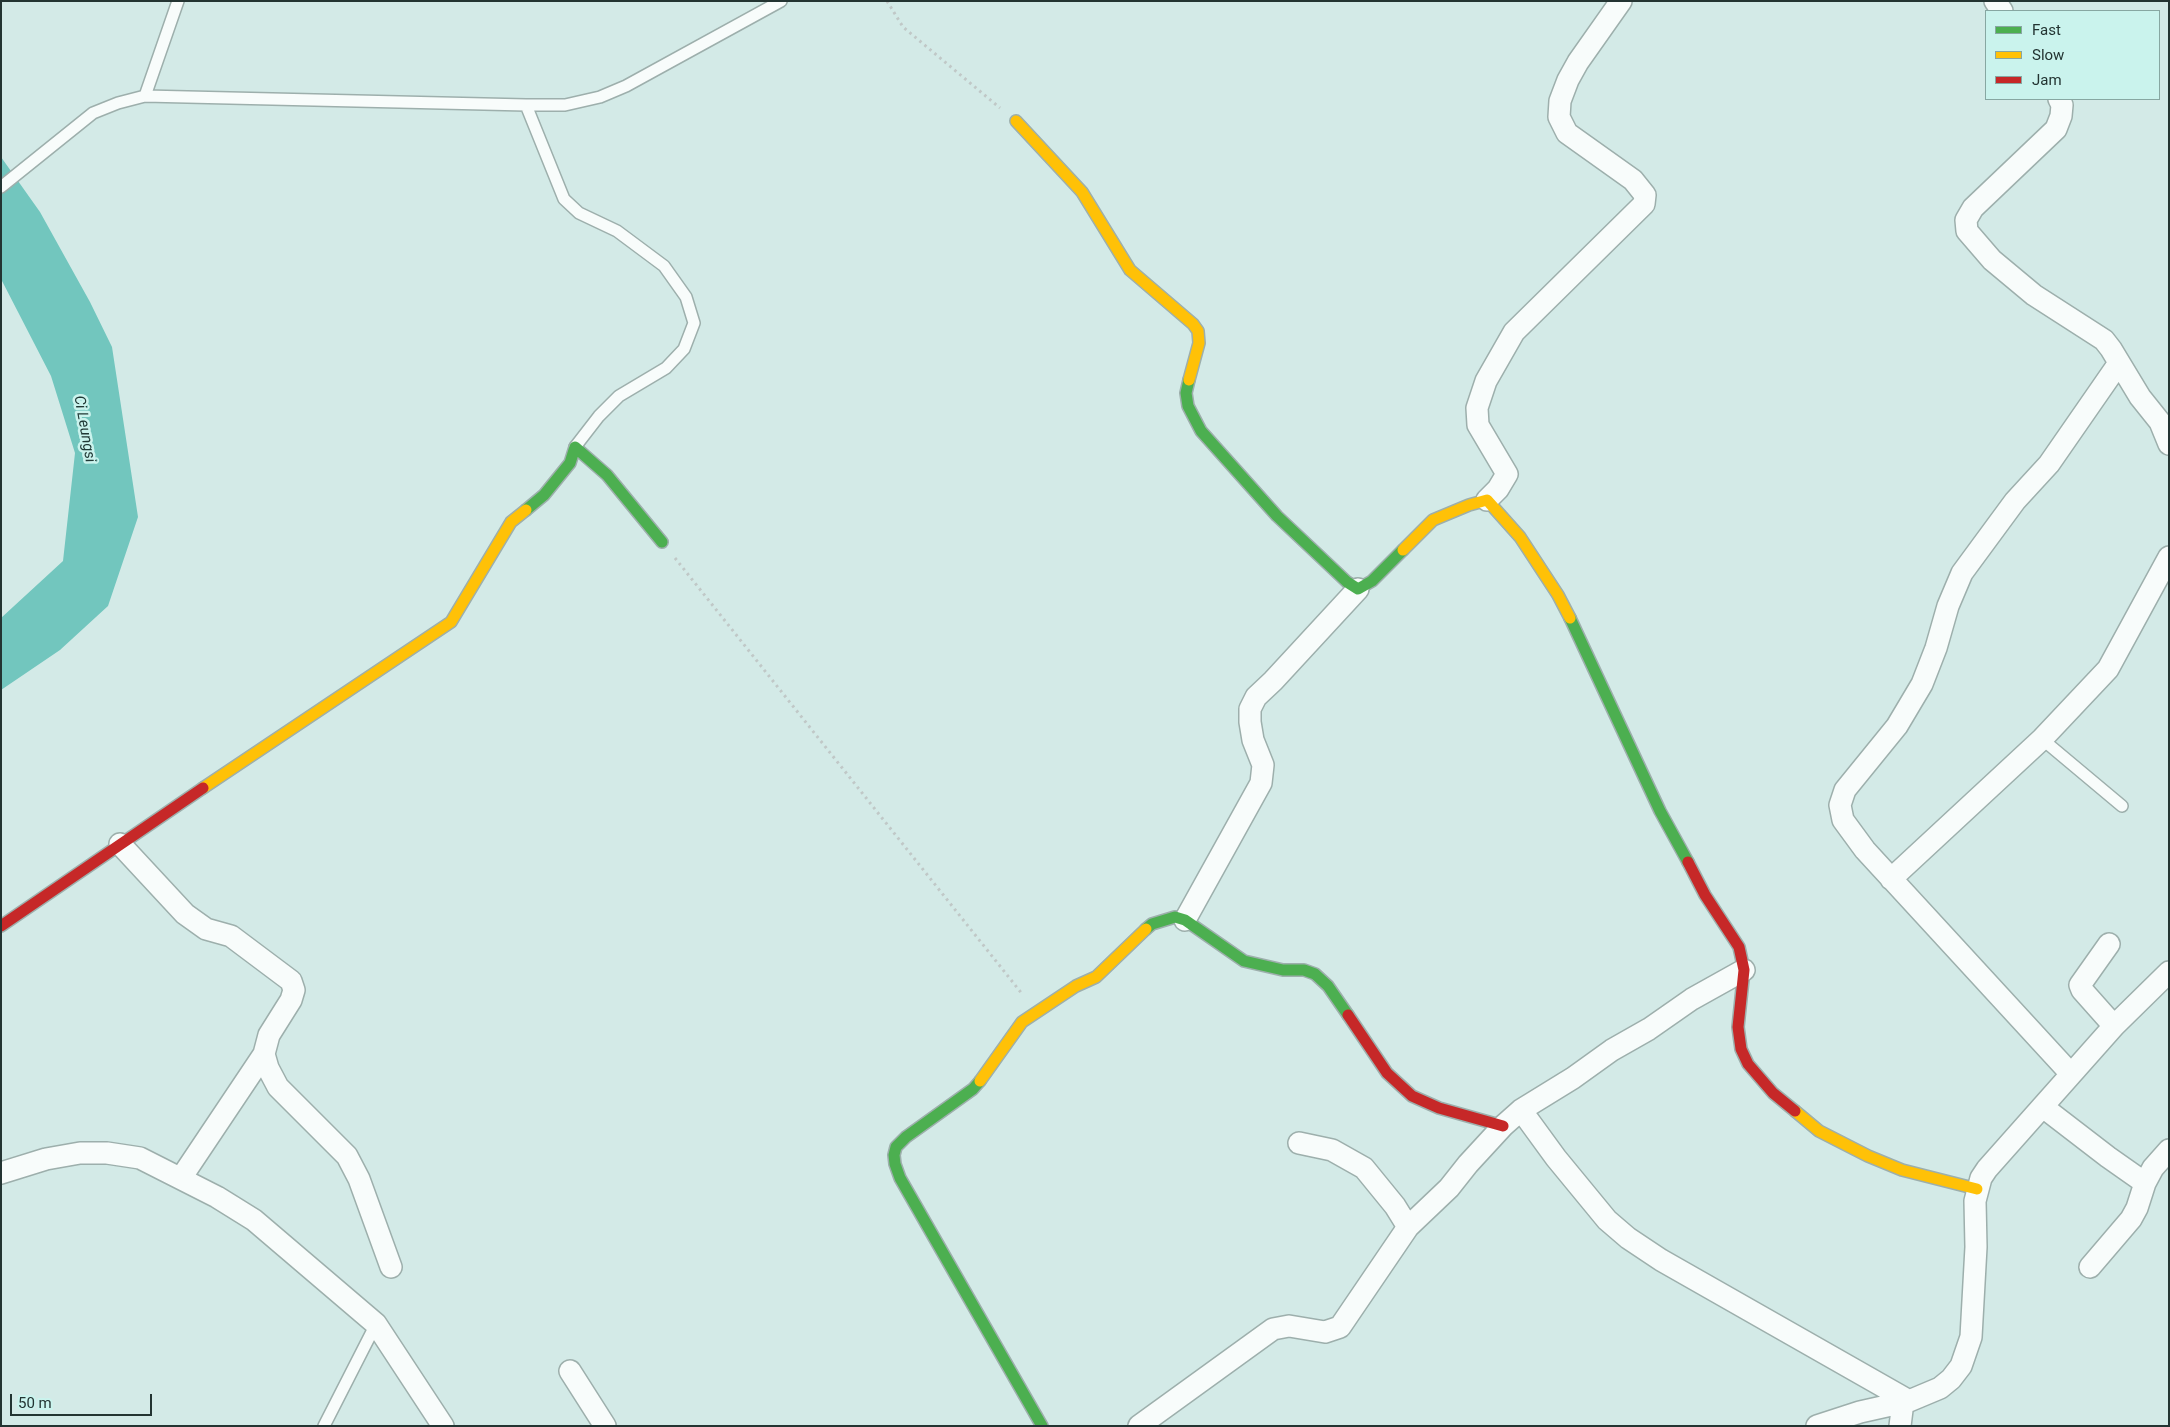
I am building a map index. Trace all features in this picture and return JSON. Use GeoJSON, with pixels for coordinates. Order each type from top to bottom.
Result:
{"type":"FeatureCollection","features":[{"type":"Feature","properties":{"kind":"street"},"geometry":{"type":"LineString","coordinates":[[1185,920],[1261,783],[1263,765],[1253,740],[1250,722],[1250,709],[1256,697],[1274,681],[1358,589],[1372,581],[1433,520],[1469,504],[1487,500],[1498,490],[1507,474],[1478,425],[1477,408],[1486,381],[1514,332],[1644,204],[1645,195],[1632,180],[1567,134],[1559,117],[1560,101],[1568,80],[1578,62],[1621,1]]}},
{"type":"Feature","properties":{"kind":"street"},"geometry":{"type":"LineString","coordinates":[[2060,100],[2062,105],[2062,116],[2056,129],[1973,208],[1966,220],[1967,231],[1992,260],[2034,295],[2104,340],[2140,397],[2164,418],[2169,444]]}},
{"type":"Feature","properties":{"kind":"street"},"geometry":{"type":"LineString","coordinates":[[1016,121],[1082,192],[1130,270],[1193,324],[1198,331],[1198,343],[1186,393],[1188,406],[1201,431],[1276,516],[1347,582],[1358,589]]}},
{"type":"Feature","properties":{"kind":"street"},"geometry":{"type":"LineString","coordinates":[[2070,1074],[1865,850],[1844,820],[1840,805],[1845,790],[1896,726],[1922,684],[1962,574],[2015,501],[2049,464],[2119,363]]}},
{"type":"Feature","properties":{"kind":"street"},"geometry":{"type":"LineString","coordinates":[[1,926],[451,622],[511,522],[547,490],[570,463],[575,447],[607,475],[662,542]]}},
{"type":"Feature","properties":{"kind":"street"},"geometry":{"type":"LineString","coordinates":[[1487,500],[1520,537],[1558,595],[1582,642],[1660,811],[1706,895],[1739,947],[1744,970],[1738,1026],[1741,1049],[1748,1064],[1773,1093],[1819,1131],[1868,1156],[1902,1170],[1977,1189]]}},
{"type":"Feature","properties":{"kind":"street"},"geometry":{"type":"LineString","coordinates":[[1891,879],[2042,739],[2108,669],[2169,557]]}},
{"type":"Feature","properties":{"kind":"street"},"geometry":{"type":"LineString","coordinates":[[120,844],[185,914],[206,929],[231,936],[291,981],[294,990],[291,1000],[269,1035],[264,1054],[181,1178]]}},
{"type":"Feature","properties":{"kind":"street"},"geometry":{"type":"LineString","coordinates":[[1042,1426],[900,1178],[894,1164],[894,1155],[896,1147],[906,1137],[973,1088],[985,1075],[1022,1022],[1076,986],[1096,977],[1152,924],[1175,917],[1185,920],[1244,961],[1283,970],[1304,970],[1315,974],[1328,986],[1387,1073],[1412,1096],[1439,1108],[1503,1126]]}},
{"type":"Feature","properties":{"kind":"street"},"geometry":{"type":"LineString","coordinates":[[2109,944],[2080,985],[2082,990],[2114,1026]]}},
{"type":"Feature","properties":{"kind":"street"},"geometry":{"type":"LineString","coordinates":[[1139,1426],[1273,1328],[1289,1326],[1325,1332],[1340,1327],[1408,1227],[1449,1188],[1503,1126],[1521,1110],[1692,999],[1744,970]]}},
{"type":"Feature","properties":{"kind":"street"},"geometry":{"type":"LineString","coordinates":[[1817,1426],[1860,1412],[1906,1401],[1940,1388],[1946,1384],[1961,1366],[1971,1337],[1974,1307],[1977,1189],[1986,1169],[2114,1026],[2169,972]]}},
{"type":"Feature","properties":{"kind":"street"},"geometry":{"type":"LineString","coordinates":[[264,1054],[278,1087],[347,1156],[359,1179],[390,1267]]}},
{"type":"Feature","properties":{"kind":"street"},"geometry":{"type":"LineString","coordinates":[[2043,1107],[2145,1184]]}},
{"type":"Feature","properties":{"kind":"street"},"geometry":{"type":"LineString","coordinates":[[1521,1110],[1556,1158],[1607,1220],[1628,1238],[1661,1260],[1906,1401]]}},
{"type":"Feature","properties":{"kind":"street"},"geometry":{"type":"LineString","coordinates":[[1300,1143],[1332,1150],[1364,1168],[1395,1206],[1408,1227]]}},
{"type":"Feature","properties":{"kind":"street"},"geometry":{"type":"LineString","coordinates":[[2090,1268],[2131,1219],[2153,1168],[2169,1150]]}},
{"type":"Feature","properties":{"kind":"street"},"geometry":{"type":"LineString","coordinates":[[1,1173],[46,1160],[80,1154],[107,1153],[140,1158],[217,1197],[254,1220],[376,1324],[444,1426]]}},
{"type":"Feature","properties":{"kind":"street"},"geometry":{"type":"LineString","coordinates":[[570,1371],[605,1426]]}},
{"type":"Feature","properties":{"kind":"street"},"geometry":{"type":"LineString","coordinates":[[1900,1426],[1906,1401]]}},
{"type":"Feature","properties":{"kind":"lane"},"geometry":{"type":"LineString","coordinates":[[145,96],[178,1]]}},
{"type":"Feature","properties":{"kind":"lane"},"geometry":{"type":"LineString","coordinates":[[1,187],[93,113],[118,103],[145,96],[526,106],[565,105],[600,97],[626,86],[781,1]]}},
{"type":"Feature","properties":{"kind":"lane"},"geometry":{"type":"LineString","coordinates":[[526,106],[564,198],[579,213],[617,231],[664,266],[686,297],[694,323],[684,349],[666,368],[619,396],[599,416],[575,447]]}},
{"type":"Feature","properties":{"kind":"lane"},"geometry":{"type":"LineString","coordinates":[[2042,739],[2122,806]]}},
{"type":"Feature","properties":{"kind":"lane"},"geometry":{"type":"LineString","coordinates":[[324,1426],[376,1324]]}},
{"type":"Feature","properties":{"kind":"path"},"geometry":{"type":"LineString","coordinates":[[887,1],[903,27],[1016,121]]}},
{"type":"Feature","properties":{"kind":"path"},"geometry":{"type":"LineString","coordinates":[[662,542],[1021,992],[1040,1011]]}},
{"type":"Feature","properties":{"kind":"water","name":"Ci Leungsi"},"geometry":{"type":"Polygon","coordinates":[[[1,157],[40,212],[90,302],[112,347],[138,517],[108,606],[60,650],[1,690],[1,618],[63,561],[75,453],[51,376],[1,279],[1,157]]]}},
{"type":"Feature","properties":{"kind":"traffic: fast"},"geometry":{"type":"LineString","coordinates":[[1189,380],[1186,393],[1188,406],[1201,431],[1277,516],[1347,582],[1358,589],[1372,581],[1403,550]]}},
{"type":"Feature","properties":{"kind":"traffic: fast"},"geometry":{"type":"LineString","coordinates":[[526,510],[544,495],[570,463],[575,447],[607,475],[662,542]]}},
{"type":"Feature","properties":{"kind":"traffic: fast"},"geometry":{"type":"LineString","coordinates":[[1570,618],[1660,811],[1688,862]]}},
{"type":"Feature","properties":{"kind":"traffic: fast"},"geometry":{"type":"LineString","coordinates":[[1146,929],[1152,924],[1175,917],[1185,920],[1244,961],[1283,970],[1304,970],[1315,974],[1328,986],[1348,1015]]}},
{"type":"Feature","properties":{"kind":"traffic: fast"},"geometry":{"type":"LineString","coordinates":[[980,1081],[973,1089],[906,1137],[896,1147],[894,1155],[895,1164],[900,1178],[1042,1426]]}},
{"type":"Feature","properties":{"kind":"traffic: slow"},"geometry":{"type":"LineString","coordinates":[[1016,121],[1082,192],[1130,270],[1193,324],[1198,331],[1199,343],[1189,380]]}},
{"type":"Feature","properties":{"kind":"traffic: slow"},"geometry":{"type":"LineString","coordinates":[[1403,550],[1433,520],[1469,505],[1487,500],[1520,537],[1558,595],[1570,618]]}},
{"type":"Feature","properties":{"kind":"traffic: slow"},"geometry":{"type":"LineString","coordinates":[[203,788],[451,622],[511,522],[526,510]]}},
{"type":"Feature","properties":{"kind":"traffic: slow"},"geometry":{"type":"LineString","coordinates":[[980,1081],[1022,1022],[1076,986],[1096,977],[1146,929]]}},
{"type":"Feature","properties":{"kind":"traffic: slow"},"geometry":{"type":"LineString","coordinates":[[1795,1111],[1819,1131],[1868,1156],[1902,1170],[1977,1189]]}},
{"type":"Feature","properties":{"kind":"traffic: jam"},"geometry":{"type":"LineString","coordinates":[[1,926],[203,788]]}},
{"type":"Feature","properties":{"kind":"traffic: jam"},"geometry":{"type":"LineString","coordinates":[[1688,862],[1705,895],[1739,947],[1744,970],[1738,1027],[1741,1049],[1748,1064],[1773,1093],[1795,1111]]}},
{"type":"Feature","properties":{"kind":"traffic: jam"},"geometry":{"type":"LineString","coordinates":[[1348,1015],[1387,1073],[1412,1096],[1439,1108],[1503,1126]]}}]}
